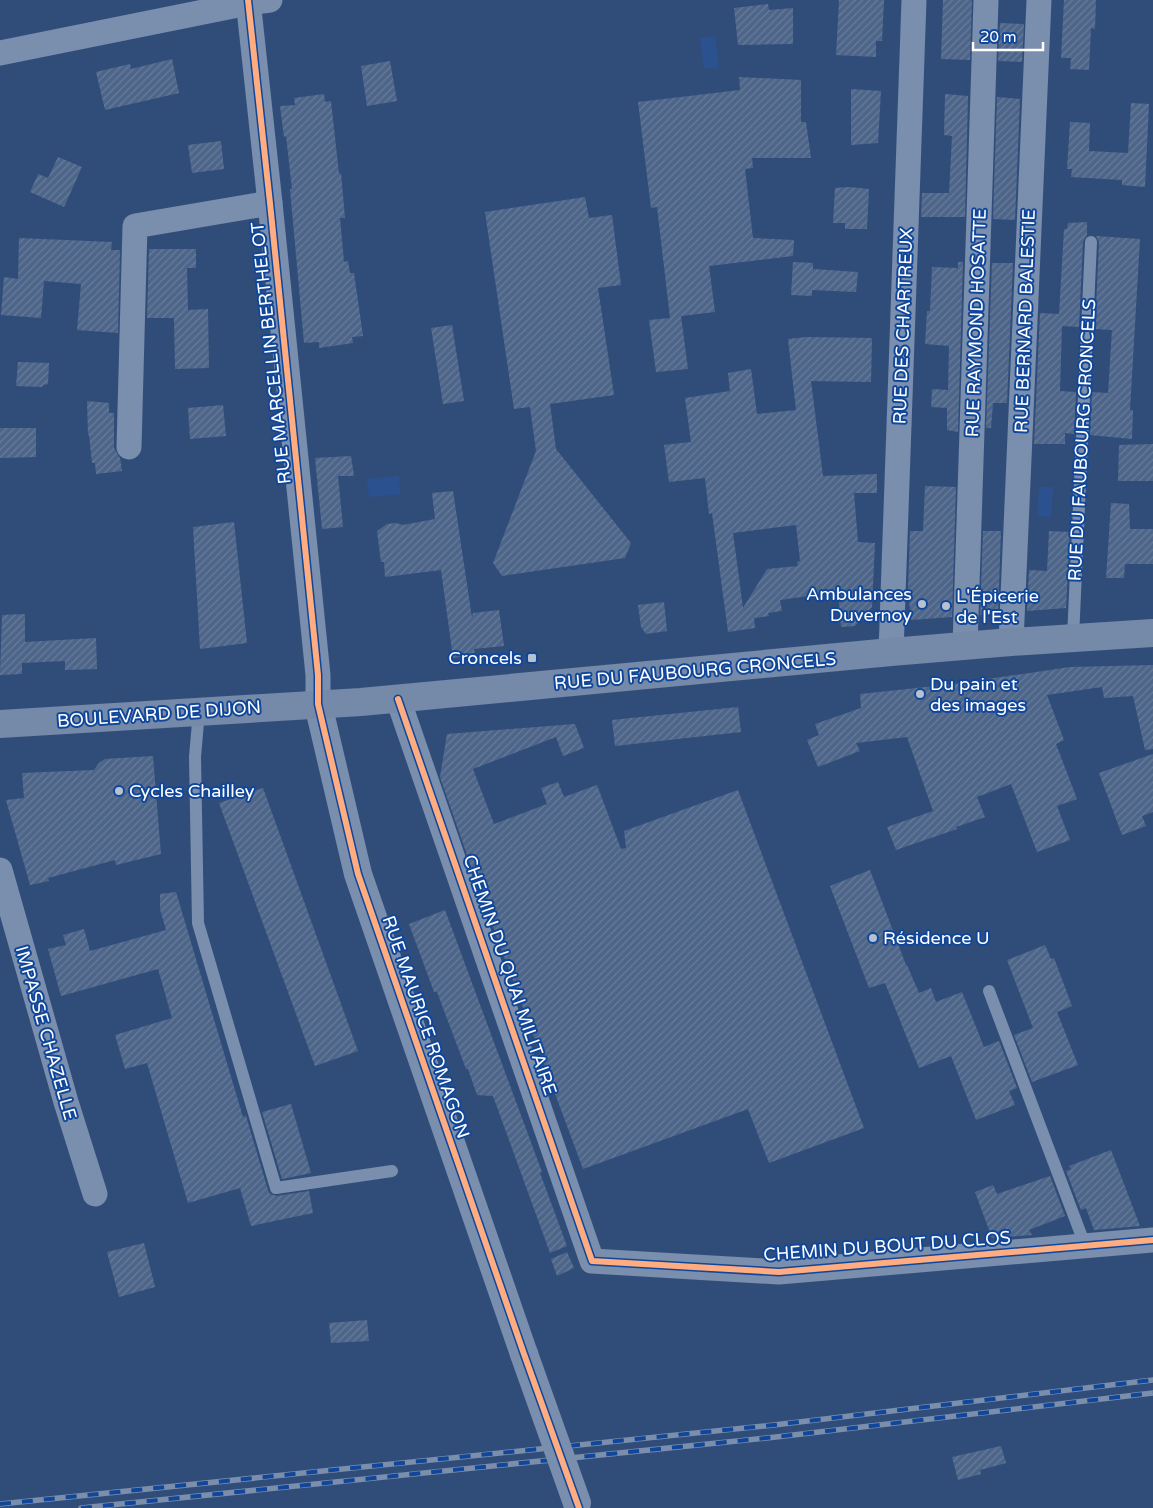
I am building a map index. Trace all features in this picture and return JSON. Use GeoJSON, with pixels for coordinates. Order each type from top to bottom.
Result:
{"type":"FeatureCollection","features":[{"type":"Feature","properties":{"kind":"main road","name":"RUE DU FAUBOURG CRONCELS"},"geometry":{"type":"LineString","coordinates":[[318,704],[398,699],[892,652],[1153,633]]}},
{"type":"Feature","properties":{"kind":"main road","name":"BOULEVARD DE DIJON"},"geometry":{"type":"LineString","coordinates":[[0,724],[318,704]]}},
{"type":"Feature","properties":{"kind":"street","name":"RUE DES CHARTREUX"},"geometry":{"type":"LineString","coordinates":[[892,652],[914,0]]}},
{"type":"Feature","properties":{"kind":"street","name":"RUE RAYMOND HOSATTE"},"geometry":{"type":"LineString","coordinates":[[965,646],[986,0]]}},
{"type":"Feature","properties":{"kind":"street","name":"RUE BERNARD BALESTIE"},"geometry":{"type":"LineString","coordinates":[[1011,642],[1039,0]]}},
{"type":"Feature","properties":{"kind":"street"},"geometry":{"type":"LineString","coordinates":[[0,53],[255,1]]}},
{"type":"Feature","properties":{"kind":"street","name":"RUE MARCELLIN BERTHELOT"},"geometry":{"type":"LineString","coordinates":[[255,1],[270,203],[318,675],[318,704]]}},
{"type":"Feature","properties":{"kind":"street"},"geometry":{"type":"LineString","coordinates":[[128,447],[135,226],[270,203]]}},
{"type":"Feature","properties":{"kind":"street","name":"CHEMIN DU QUAI MILITAIRE"},"geometry":{"type":"LineString","coordinates":[[398,699],[592,1261]]}},
{"type":"Feature","properties":{"kind":"street","name":"RUE MAURICE ROMAGON"},"geometry":{"type":"LineString","coordinates":[[318,704],[358,874],[578,1505]]}},
{"type":"Feature","properties":{"kind":"street","name":"IMPASSE CHAZELLE"},"geometry":{"type":"LineString","coordinates":[[0,870],[66,1102],[95,1194]]}},
{"type":"Feature","properties":{"kind":"street","name":"CHEMIN DU BOUT DU CLOS"},"geometry":{"type":"LineString","coordinates":[[592,1261],[779,1272],[1153,1240]]}},
{"type":"Feature","properties":{"kind":"lane","name":"RUE DU FAUBOURG CRONCELS"},"geometry":{"type":"LineString","coordinates":[[1073,638],[1091,242]]}},
{"type":"Feature","properties":{"kind":"lane"},"geometry":{"type":"LineString","coordinates":[[199,711],[195,757],[198,923],[276,1188],[392,1171]]}},
{"type":"Feature","properties":{"kind":"lane"},"geometry":{"type":"LineString","coordinates":[[989,991],[1085,1245]]}},
{"type":"Feature","properties":{"kind":"water"},"geometry":{"type":"Polygon","coordinates":[[[715,36],[719,67],[704,69],[700,38],[715,36]]]}},
{"type":"Feature","properties":{"kind":"water"},"geometry":{"type":"Polygon","coordinates":[[[399,476],[400,494],[369,497],[367,479],[399,476]]]}},
{"type":"Feature","properties":{"kind":"water"},"geometry":{"type":"Polygon","coordinates":[[[1039,487],[1053,487],[1051,517],[1037,516],[1039,487]]]}},
{"type":"Feature","properties":{"kind":"building"},"geometry":{"type":"Polygon","coordinates":[[[839,0],[884,0],[882,41],[876,41],[876,57],[836,55],[839,0]]]}},
{"type":"Feature","properties":{"kind":"building"},"geometry":{"type":"Polygon","coordinates":[[[943,0],[972,0],[970,60],[941,59],[943,0]]]}},
{"type":"Feature","properties":{"kind":"building"},"geometry":{"type":"Polygon","coordinates":[[[1064,0],[1096,0],[1095,29],[1091,28],[1089,70],[1070,69],[1071,58],[1061,58],[1064,0]]]}},
{"type":"Feature","properties":{"kind":"building"},"geometry":{"type":"Polygon","coordinates":[[[768,4],[769,10],[793,8],[793,44],[738,45],[734,8],[768,4]]]}},
{"type":"Feature","properties":{"kind":"building"},"geometry":{"type":"Polygon","coordinates":[[[1000,23],[1024,24],[1022,62],[998,61],[1000,23]]]}},
{"type":"Feature","properties":{"kind":"building"},"geometry":{"type":"Polygon","coordinates":[[[172,59],[179,93],[105,110],[96,72],[130,64],[131,69],[172,59]]]}},
{"type":"Feature","properties":{"kind":"building"},"geometry":{"type":"Polygon","coordinates":[[[390,61],[397,101],[367,106],[361,66],[390,61]]]}},
{"type":"Feature","properties":{"kind":"building"},"geometry":{"type":"Polygon","coordinates":[[[739,77],[801,80],[801,122],[806,122],[811,158],[752,158],[753,168],[745,169],[753,238],[794,240],[793,256],[709,266],[715,312],[681,316],[688,369],[656,372],[649,320],[670,318],[657,207],[651,208],[638,102],[740,90],[739,77]]]}},
{"type":"Feature","properties":{"kind":"building"},"geometry":{"type":"Polygon","coordinates":[[[851,89],[881,91],[878,143],[851,145],[851,89]]]}},
{"type":"Feature","properties":{"kind":"building"},"geometry":{"type":"Polygon","coordinates":[[[324,94],[325,102],[331,101],[339,174],[341,173],[345,218],[340,218],[344,262],[348,261],[350,273],[354,273],[363,336],[352,337],[353,343],[319,348],[319,342],[304,343],[290,189],[292,189],[286,136],[284,137],[280,106],[295,105],[294,98],[324,94]]]}},
{"type":"Feature","properties":{"kind":"building"},"geometry":{"type":"Polygon","coordinates":[[[945,94],[968,96],[965,217],[921,217],[922,193],[949,193],[952,136],[944,135],[945,94]]]}},
{"type":"Feature","properties":{"kind":"building"},"geometry":{"type":"Polygon","coordinates":[[[997,97],[1020,99],[1015,220],[993,219],[997,97]]]}},
{"type":"Feature","properties":{"kind":"building"},"geometry":{"type":"Polygon","coordinates":[[[1131,103],[1149,104],[1145,187],[1122,185],[1122,180],[1071,177],[1072,169],[1067,169],[1070,122],[1090,123],[1089,151],[1128,153],[1131,103]]]}},
{"type":"Feature","properties":{"kind":"building"},"geometry":{"type":"Polygon","coordinates":[[[221,141],[224,169],[192,173],[188,145],[221,141]]]}},
{"type":"Feature","properties":{"kind":"building"},"geometry":{"type":"Polygon","coordinates":[[[58,157],[82,167],[64,207],[30,192],[38,174],[48,178],[58,157]]]}},
{"type":"Feature","properties":{"kind":"building"},"geometry":{"type":"Polygon","coordinates":[[[835,188],[869,189],[867,229],[845,229],[845,223],[833,223],[835,188]]]}},
{"type":"Feature","properties":{"kind":"building"},"geometry":{"type":"Polygon","coordinates":[[[585,197],[589,218],[612,215],[621,285],[598,288],[614,395],[550,404],[556,449],[631,543],[625,558],[502,576],[493,563],[536,451],[530,407],[514,409],[485,212],[585,197]]]}},
{"type":"Feature","properties":{"kind":"building"},"geometry":{"type":"Polygon","coordinates":[[[1087,222],[1087,235],[1083,242],[1079,327],[1062,326],[1060,391],[1076,392],[1074,434],[1065,433],[1065,444],[1034,444],[1040,313],[1059,314],[1064,229],[1067,229],[1068,223],[1087,222]]]}},
{"type":"Feature","properties":{"kind":"building"},"geometry":{"type":"Polygon","coordinates":[[[1096,236],[1140,239],[1130,410],[1133,410],[1132,439],[1090,435],[1092,392],[1108,393],[1112,330],[1095,329],[1099,242],[1096,236]]]}},
{"type":"Feature","properties":{"kind":"building"},"geometry":{"type":"Polygon","coordinates":[[[19,238],[112,242],[111,250],[120,250],[118,333],[77,330],[81,284],[44,281],[41,318],[1,315],[4,277],[18,279],[19,238]]]}},
{"type":"Feature","properties":{"kind":"building"},"geometry":{"type":"Polygon","coordinates":[[[149,249],[196,249],[196,268],[187,268],[188,310],[208,309],[209,368],[175,369],[174,318],[147,318],[149,249]]]}},
{"type":"Feature","properties":{"kind":"building"},"geometry":{"type":"Polygon","coordinates":[[[793,262],[813,263],[813,269],[858,272],[856,292],[812,290],[812,296],[791,295],[793,262]]]}},
{"type":"Feature","properties":{"kind":"building"},"geometry":{"type":"Polygon","coordinates":[[[958,262],[963,262],[958,432],[947,430],[947,408],[931,407],[932,389],[948,390],[949,346],[925,344],[927,311],[930,311],[932,267],[958,268],[958,262]]]}},
{"type":"Feature","properties":{"kind":"building"},"geometry":{"type":"Polygon","coordinates":[[[992,263],[1013,263],[1007,403],[993,403],[991,428],[986,428],[992,263]]]}},
{"type":"Feature","properties":{"kind":"building"},"geometry":{"type":"Polygon","coordinates":[[[452,325],[464,401],[443,404],[431,328],[452,325]]]}},
{"type":"Feature","properties":{"kind":"building"},"geometry":{"type":"Polygon","coordinates":[[[806,337],[872,338],[871,382],[811,381],[823,476],[877,474],[877,493],[854,493],[858,542],[875,543],[872,607],[855,626],[841,627],[838,592],[780,600],[782,611],[768,613],[769,616],[754,618],[755,628],[728,632],[712,513],[709,514],[705,478],[669,482],[664,445],[691,442],[685,398],[730,391],[728,373],[751,369],[757,414],[796,410],[788,339],[806,337]],[[796,525],[733,533],[743,608],[767,569],[798,566],[797,562],[800,561],[796,525]]]}},
{"type":"Feature","properties":{"kind":"building"},"geometry":{"type":"Polygon","coordinates":[[[18,362],[49,363],[48,384],[42,387],[16,386],[18,362]]]}},
{"type":"Feature","properties":{"kind":"building"},"geometry":{"type":"Polygon","coordinates":[[[87,401],[109,403],[109,413],[114,413],[114,448],[120,458],[122,471],[96,474],[95,463],[92,463],[88,435],[87,401]]]}},
{"type":"Feature","properties":{"kind":"building"},"geometry":{"type":"Polygon","coordinates":[[[223,405],[226,436],[190,439],[188,408],[223,405]]]}},
{"type":"Feature","properties":{"kind":"building"},"geometry":{"type":"Polygon","coordinates":[[[0,428],[36,428],[36,457],[0,458],[0,428]]]}},
{"type":"Feature","properties":{"kind":"building"},"geometry":{"type":"Polygon","coordinates":[[[1153,444],[1153,481],[1118,481],[1119,445],[1153,444]]]}},
{"type":"Feature","properties":{"kind":"building"},"geometry":{"type":"Polygon","coordinates":[[[351,456],[354,476],[338,476],[343,527],[322,529],[315,458],[351,456]]]}},
{"type":"Feature","properties":{"kind":"building"},"geometry":{"type":"Polygon","coordinates":[[[925,486],[956,487],[952,617],[911,620],[908,589],[910,531],[923,531],[925,486]]]}},
{"type":"Feature","properties":{"kind":"building"},"geometry":{"type":"Polygon","coordinates":[[[453,491],[472,618],[473,613],[499,610],[504,646],[474,649],[475,655],[453,658],[441,570],[385,577],[384,562],[381,562],[377,531],[387,524],[396,523],[403,525],[435,519],[432,493],[453,491]]]}},
{"type":"Feature","properties":{"kind":"building"},"geometry":{"type":"Polygon","coordinates":[[[1111,503],[1129,504],[1130,529],[1153,529],[1153,564],[1125,564],[1124,578],[1106,578],[1111,503]]]}},
{"type":"Feature","properties":{"kind":"building"},"geometry":{"type":"Polygon","coordinates":[[[234,522],[247,643],[200,649],[193,527],[234,522]]]}},
{"type":"Feature","properties":{"kind":"building"},"geometry":{"type":"Polygon","coordinates":[[[983,531],[1001,531],[998,613],[980,615],[983,531]]]}},
{"type":"Feature","properties":{"kind":"building"},"geometry":{"type":"Polygon","coordinates":[[[1049,531],[1070,532],[1066,608],[1027,611],[1029,570],[1047,571],[1049,531]]]}},
{"type":"Feature","properties":{"kind":"building"},"geometry":{"type":"Polygon","coordinates":[[[664,602],[667,631],[646,634],[641,627],[638,605],[664,602]]]}},
{"type":"Feature","properties":{"kind":"building"},"geometry":{"type":"Polygon","coordinates":[[[25,614],[25,642],[96,638],[97,669],[65,670],[65,661],[22,663],[22,674],[0,675],[2,615],[25,614]]]}},
{"type":"Feature","properties":{"kind":"building"},"geometry":{"type":"Polygon","coordinates":[[[1153,665],[1153,749],[1145,750],[1133,696],[1104,698],[1102,687],[1047,695],[1064,740],[1056,744],[1077,799],[1057,806],[1070,840],[1037,852],[1011,784],[977,797],[985,817],[956,827],[957,829],[896,850],[887,827],[933,811],[907,737],[856,743],[860,751],[818,767],[807,740],[819,735],[815,724],[861,708],[860,694],[954,684],[1070,667],[1153,665]]]}},
{"type":"Feature","properties":{"kind":"building"},"geometry":{"type":"Polygon","coordinates":[[[738,707],[741,732],[615,746],[612,720],[738,707]]]}},
{"type":"Feature","properties":{"kind":"building"},"geometry":{"type":"Polygon","coordinates":[[[575,724],[584,748],[563,756],[556,737],[473,769],[494,824],[547,804],[541,788],[558,782],[564,797],[597,785],[621,849],[626,848],[624,831],[738,790],[864,1128],[769,1163],[748,1109],[583,1169],[476,881],[440,777],[447,734],[575,724]]]}},
{"type":"Feature","properties":{"kind":"building"},"geometry":{"type":"Polygon","coordinates":[[[1153,754],[1153,812],[1142,816],[1146,826],[1122,835],[1099,773],[1153,754]]]}},
{"type":"Feature","properties":{"kind":"building"},"geometry":{"type":"Polygon","coordinates":[[[153,756],[161,854],[116,865],[115,860],[48,878],[49,881],[30,885],[6,800],[24,798],[22,773],[94,770],[105,759],[153,756]]]}},
{"type":"Feature","properties":{"kind":"building"},"geometry":{"type":"Polygon","coordinates":[[[263,788],[358,1051],[315,1066],[219,803],[263,788]]]}},
{"type":"Feature","properties":{"kind":"building"},"geometry":{"type":"Polygon","coordinates":[[[870,870],[906,965],[919,993],[931,988],[936,1002],[962,992],[984,1047],[999,1041],[1017,1088],[1009,1091],[1015,1105],[976,1120],[951,1056],[919,1068],[885,983],[869,988],[830,886],[870,870]]]}},
{"type":"Feature","properties":{"kind":"building"},"geometry":{"type":"Polygon","coordinates":[[[176,892],[243,1117],[246,1116],[268,1190],[270,1194],[277,1196],[309,1191],[313,1213],[251,1226],[240,1188],[188,1203],[147,1063],[125,1069],[115,1035],[172,1018],[158,969],[61,996],[48,949],[66,945],[63,935],[84,929],[90,951],[166,930],[160,909],[160,894],[176,892]]]}},
{"type":"Feature","properties":{"kind":"building"},"geometry":{"type":"Polygon","coordinates":[[[445,910],[542,1172],[540,1173],[567,1246],[550,1253],[493,1096],[477,1095],[437,992],[434,992],[409,924],[445,910]]]}},
{"type":"Feature","properties":{"kind":"building"},"geometry":{"type":"Polygon","coordinates":[[[1045,945],[1051,959],[1054,958],[1072,1006],[1057,1012],[1078,1065],[1032,1082],[1014,1035],[1033,1028],[1007,960],[1045,945]]]}},
{"type":"Feature","properties":{"kind":"building"},"geometry":{"type":"Polygon","coordinates":[[[291,1104],[311,1173],[282,1179],[262,1112],[291,1104]]]}},
{"type":"Feature","properties":{"kind":"building"},"geometry":{"type":"Polygon","coordinates":[[[1111,1150],[1140,1226],[1094,1230],[1086,1208],[1081,1210],[1066,1171],[1071,1169],[1069,1166],[1111,1150]]]}},
{"type":"Feature","properties":{"kind":"building"},"geometry":{"type":"Polygon","coordinates":[[[1050,1176],[1065,1216],[1029,1230],[1032,1235],[992,1238],[975,1192],[993,1185],[997,1194],[1050,1176]]]}},
{"type":"Feature","properties":{"kind":"building"},"geometry":{"type":"Polygon","coordinates":[[[144,1243],[155,1287],[119,1297],[107,1252],[144,1243]]]}},
{"type":"Feature","properties":{"kind":"building"},"geometry":{"type":"Polygon","coordinates":[[[567,1252],[574,1268],[557,1276],[551,1259],[567,1252]]]}},
{"type":"Feature","properties":{"kind":"building"},"geometry":{"type":"Polygon","coordinates":[[[367,1320],[369,1341],[331,1343],[329,1323],[367,1320]]]}},
{"type":"Feature","properties":{"kind":"building"},"geometry":{"type":"Polygon","coordinates":[[[1001,1446],[1006,1463],[980,1470],[981,1474],[958,1480],[952,1457],[1001,1446]]]}},
{"type":"Feature","properties":{"kind":"railway"},"geometry":{"type":"LineString","coordinates":[[0,1504],[774,1425],[1153,1380]]}},
{"type":"Feature","properties":{"kind":"railway"},"geometry":{"type":"LineString","coordinates":[[81,1508],[776,1437],[1153,1393]]}},
{"type":"Feature","properties":{"kind":"cycle path"},"geometry":{"type":"LineString","coordinates":[[248,0],[318,675],[318,704],[358,874],[579,1508]]}},
{"type":"Feature","properties":{"kind":"cycle path"},"geometry":{"type":"LineString","coordinates":[[398,699],[592,1261],[779,1272],[1153,1240]]}},
{"type":"Feature","properties":{"kind":"place","name":"Ambulances Duvernoy"},"geometry":{"type":"Point","coordinates":[922,604]}},
{"type":"Feature","properties":{"kind":"place","name":"L'Épicerie de l'Est"},"geometry":{"type":"Point","coordinates":[946,606]}},
{"type":"Feature","properties":{"kind":"place","name":"Croncels"},"geometry":{"type":"Point","coordinates":[532,658]}},
{"type":"Feature","properties":{"kind":"place","name":"Du pain et des images"},"geometry":{"type":"Point","coordinates":[920,694]}},
{"type":"Feature","properties":{"kind":"place","name":"Cycles Chailley"},"geometry":{"type":"Point","coordinates":[119,791]}},
{"type":"Feature","properties":{"kind":"place","name":"Résidence U"},"geometry":{"type":"Point","coordinates":[873,938]}}]}
